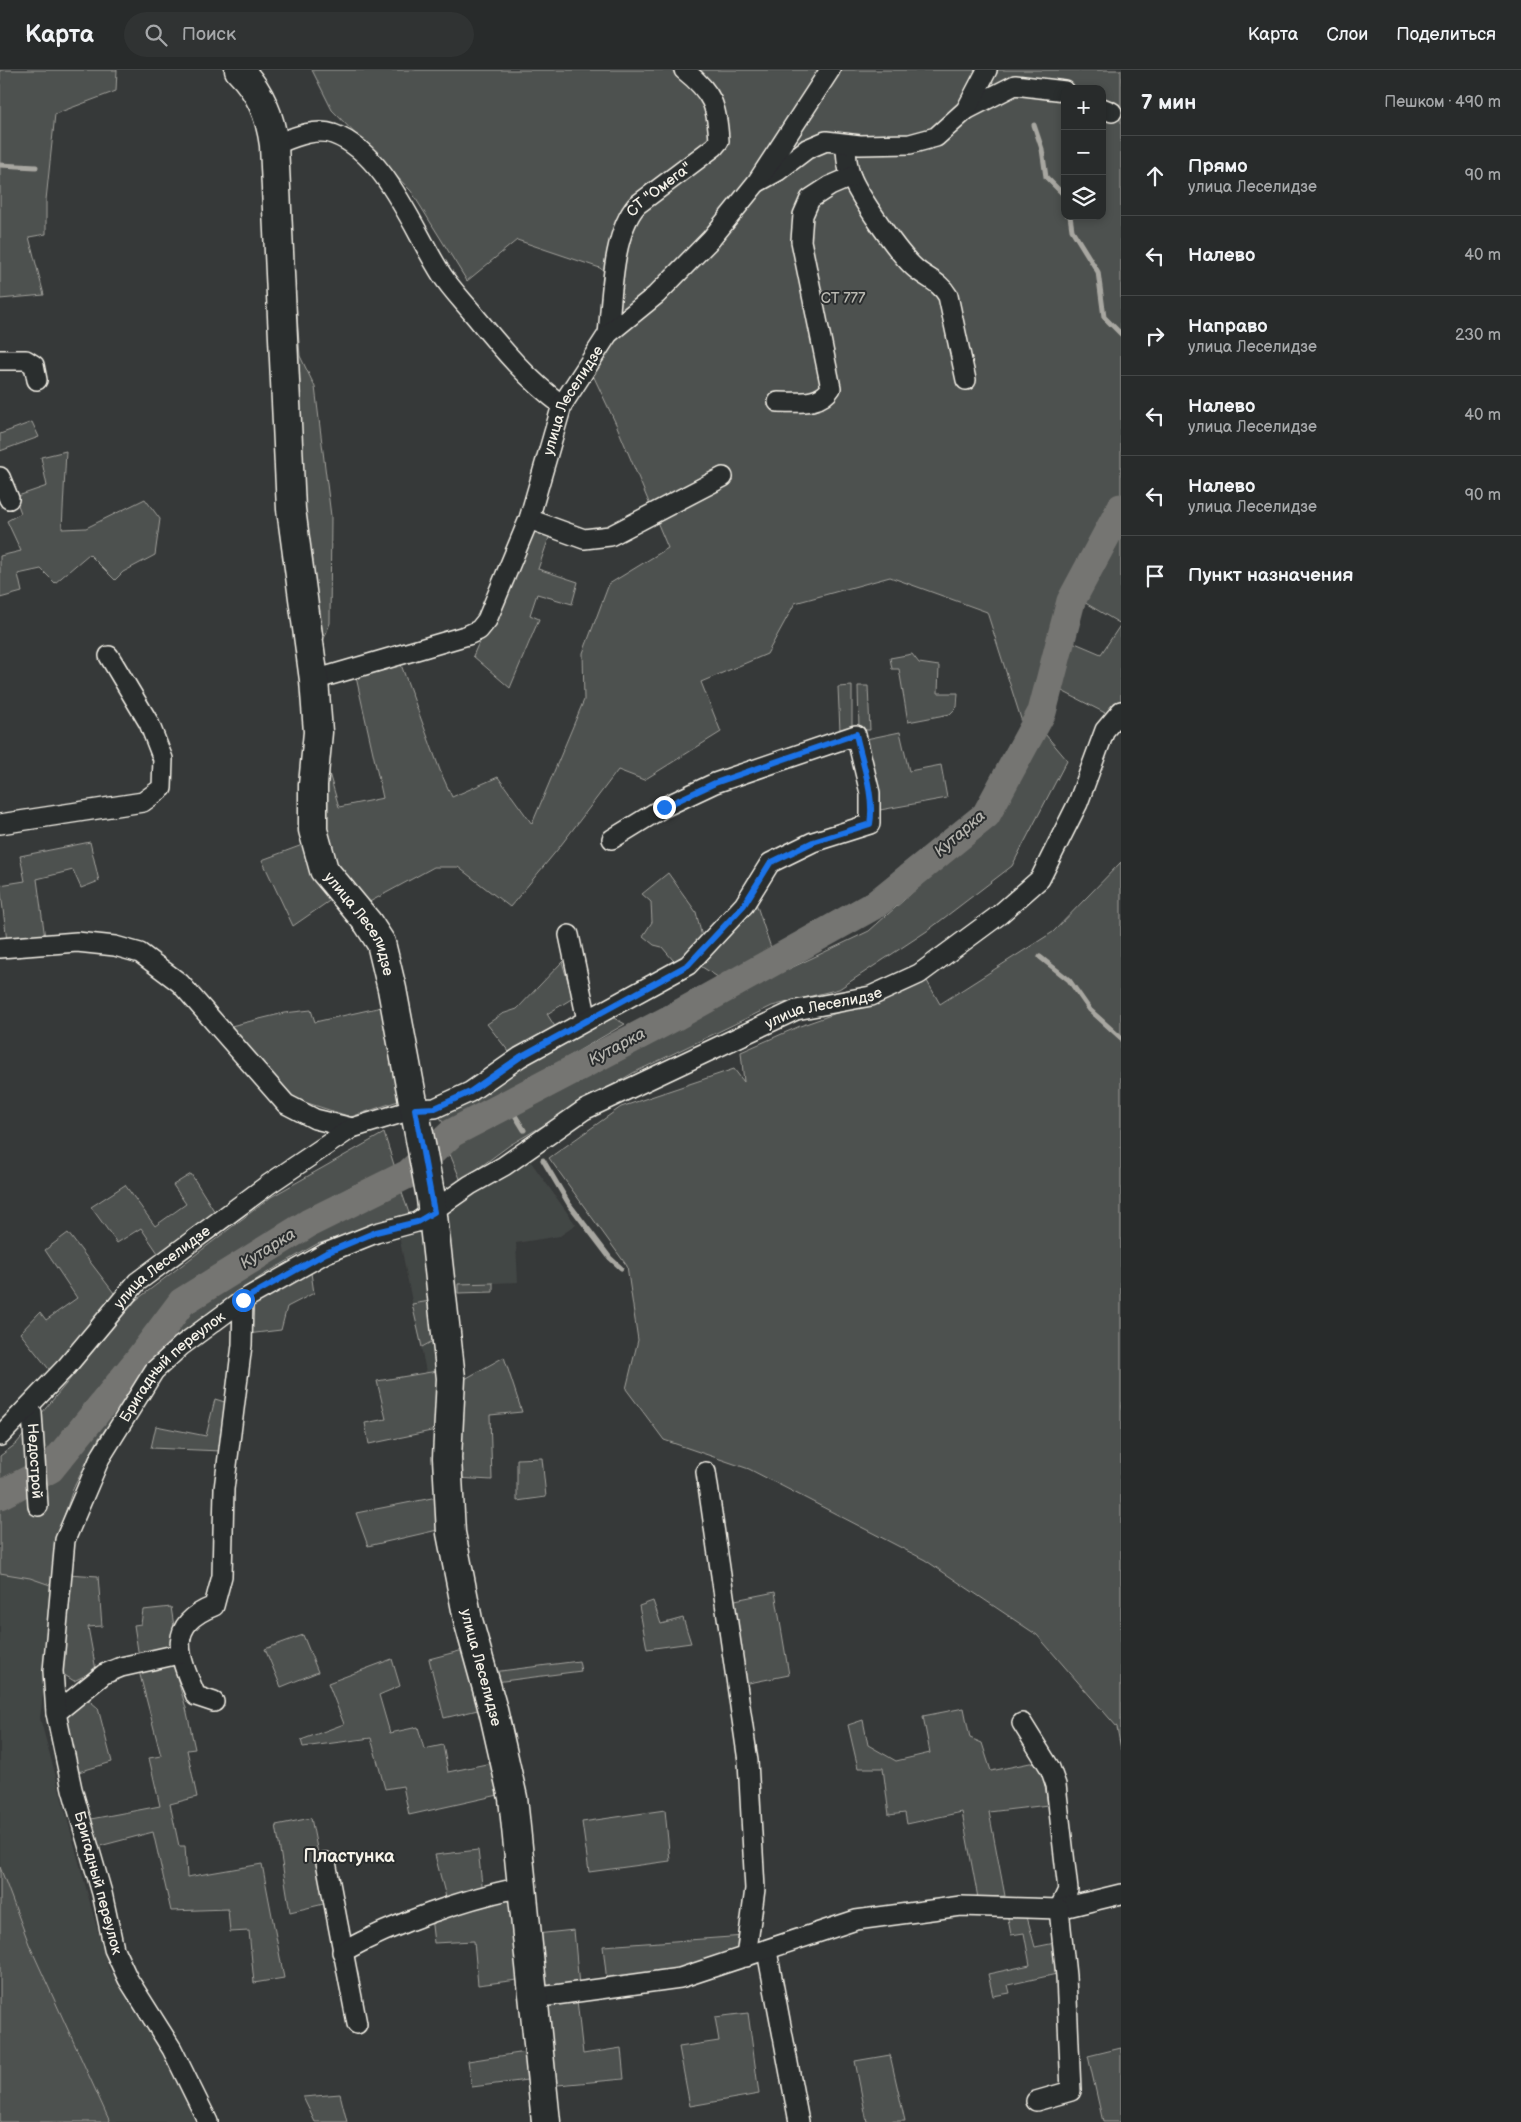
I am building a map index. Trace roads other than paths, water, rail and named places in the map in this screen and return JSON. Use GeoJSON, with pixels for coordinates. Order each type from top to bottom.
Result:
{"type":"FeatureCollection","features":[{"type":"Feature","properties":{"kind":"street","name":"улица Леселидзе"},"geometry":{"type":"LineString","coordinates":[[239,70],[252,83],[267,111],[274,144],[291,509],[314,680],[318,732],[313,785],[313,830],[324,870],[368,923],[380,944],[392,988],[416,1118]]}},
{"type":"Feature","properties":{"kind":"street","name":"СТ \"Омега\""},"geometry":{"type":"LineString","coordinates":[[608,334],[620,242],[628,215],[637,205],[714,147],[719,141],[718,114],[713,101],[684,70]]}},
{"type":"Feature","properties":{"kind":"street","name":"улица Леселидзе"},"geometry":{"type":"LineString","coordinates":[[314,680],[468,636],[479,630],[487,620],[529,519],[562,405],[608,334],[656,295],[711,239],[757,182],[830,70]]}},
{"type":"Feature","properties":{"kind":"street"},"geometry":{"type":"LineString","coordinates":[[966,110],[987,70]]}},
{"type":"Feature","properties":{"kind":"street"},"geometry":{"type":"LineString","coordinates":[[757,182],[778,172],[807,149],[826,141],[846,144],[910,144],[936,137],[966,110],[1014,85],[1061,91]]}},
{"type":"Feature","properties":{"kind":"street"},"geometry":{"type":"LineString","coordinates":[[274,144],[309,134],[331,133],[354,144],[391,186],[412,218],[443,276],[516,366],[562,405]]}},
{"type":"Feature","properties":{"kind":"street"},"geometry":{"type":"LineString","coordinates":[[846,144],[847,165],[851,177],[886,233],[915,269],[941,285],[948,296],[966,380]]}},
{"type":"Feature","properties":{"kind":"street"},"geometry":{"type":"LineString","coordinates":[[778,402],[815,401],[827,395],[831,388],[801,241],[803,215],[810,200],[851,177]]}},
{"type":"Feature","properties":{"kind":"street"},"geometry":{"type":"LineString","coordinates":[[0,360],[26,360],[34,365],[37,380]]}},
{"type":"Feature","properties":{"kind":"street"},"geometry":{"type":"LineString","coordinates":[[529,519],[584,539],[610,536],[723,477]]}},
{"type":"Feature","properties":{"kind":"street"},"geometry":{"type":"LineString","coordinates":[[0,478],[9,499]]}},
{"type":"Feature","properties":{"kind":"street"},"geometry":{"type":"LineString","coordinates":[[0,824],[143,802],[162,788],[163,759],[148,723],[109,656]]}},
{"type":"Feature","properties":{"kind":"street","name":"улица Леселидзе"},"geometry":{"type":"LineString","coordinates":[[243,1300],[326,1253],[376,1232],[417,1222],[433,1205],[504,1166],[584,1110],[796,1010],[871,996],[919,974],[999,915],[1040,880],[1078,803],[1105,730],[1121,711]]}},
{"type":"Feature","properties":{"kind":"street","name":"улица Леселидзе"},"geometry":{"type":"LineString","coordinates":[[0,1436],[67,1366],[137,1282],[269,1184],[352,1128],[416,1118],[470,1092],[520,1057],[688,965],[744,905],[770,863],[813,842],[870,824],[870,793],[856,734],[715,783],[664,807],[612,839]]}},
{"type":"Feature","properties":{"kind":"street"},"geometry":{"type":"LineString","coordinates":[[569,936],[587,1020]]}},
{"type":"Feature","properties":{"kind":"street"},"geometry":{"type":"LineString","coordinates":[[0,948],[77,942],[114,946],[140,953],[180,983],[286,1104],[315,1119],[352,1128]]}},
{"type":"Feature","properties":{"kind":"street"},"geometry":{"type":"LineString","coordinates":[[416,1118],[433,1205]]}},
{"type":"Feature","properties":{"kind":"street","name":"улица Леселидзе"},"geometry":{"type":"LineString","coordinates":[[433,1205],[451,1378],[447,1458],[451,1533],[468,1620],[493,1710],[513,1798],[546,2122]]}},
{"type":"Feature","properties":{"kind":"street","name":"Бригадный переулок"},"geometry":{"type":"LineString","coordinates":[[179,1654],[179,1639],[193,1617],[214,1606],[222,1576],[224,1489],[242,1345],[243,1300]]}},
{"type":"Feature","properties":{"kind":"street","name":"Бригадный переулок"},"geometry":{"type":"LineString","coordinates":[[208,2122],[172,2049],[128,1979],[114,1949],[102,1893],[72,1789],[56,1714],[53,1671],[65,1540],[100,1458],[154,1372],[180,1346],[243,1300]]}},
{"type":"Feature","properties":{"kind":"street","name":"Недострой"},"geometry":{"type":"LineString","coordinates":[[32,1413],[38,1506]]}},
{"type":"Feature","properties":{"kind":"street"},"geometry":{"type":"LineString","coordinates":[[706,1472],[748,1761],[755,1889],[746,1958]]}},
{"type":"Feature","properties":{"kind":"street"},"geometry":{"type":"LineString","coordinates":[[56,1714],[104,1674],[121,1667],[179,1654],[196,1696],[214,1702]]}},
{"type":"Feature","properties":{"kind":"street"},"geometry":{"type":"LineString","coordinates":[[1022,1723],[1050,1768],[1056,1786],[1068,1890],[1059,1909],[1066,1976],[1071,2091],[1065,2095],[1036,2101]]}},
{"type":"Feature","properties":{"kind":"street"},"geometry":{"type":"LineString","coordinates":[[326,1862],[357,2024]]}},
{"type":"Feature","properties":{"kind":"street"},"geometry":{"type":"LineString","coordinates":[[342,1952],[363,1941],[480,1896],[522,1886]]}},
{"type":"Feature","properties":{"kind":"street"},"geometry":{"type":"LineString","coordinates":[[532,1998],[680,1978],[746,1958],[856,1920],[961,1906],[1059,1909],[1121,1894]]}},
{"type":"Feature","properties":{"kind":"street"},"geometry":{"type":"LineString","coordinates":[[767,1951],[799,2122]]}},
{"type":"Feature","properties":{"kind":"waterway"},"geometry":{"type":"LineString","coordinates":[[1034,125],[1042,149],[1046,177],[1061,192]]}},
{"type":"Feature","properties":{"kind":"waterway"},"geometry":{"type":"LineString","coordinates":[[0,165],[36,167]]}},
{"type":"Feature","properties":{"kind":"waterway"},"geometry":{"type":"LineString","coordinates":[[1071,220],[1072,230],[1098,272],[1104,317],[1121,334]]}},
{"type":"Feature","properties":{"kind":"waterway","name":"Кутарка"},"geometry":{"type":"LineString","coordinates":[[0,1495],[50,1469],[137,1362],[182,1302],[309,1223],[408,1174],[452,1133],[674,1017],[876,904],[986,815],[1042,712],[1071,601],[1121,508]]}},
{"type":"Feature","properties":{"kind":"waterway"},"geometry":{"type":"LineString","coordinates":[[1040,957],[1069,980],[1090,1010],[1121,1038]]}},
{"type":"Feature","properties":{"kind":"waterway"},"geometry":{"type":"LineString","coordinates":[[508,1104],[524,1130]]}},
{"type":"Feature","properties":{"kind":"waterway"},"geometry":{"type":"LineString","coordinates":[[543,1160],[569,1204],[610,1258],[621,1268]]}},
{"type":"Feature","properties":{"kind":"district","name":"Пластунка"},"geometry":{"type":"Point","coordinates":[349,1856]}},
{"type":"Feature","properties":{"kind":"park label","name":"СТ 777"},"geometry":{"type":"Point","coordinates":[843,298]}}]}
